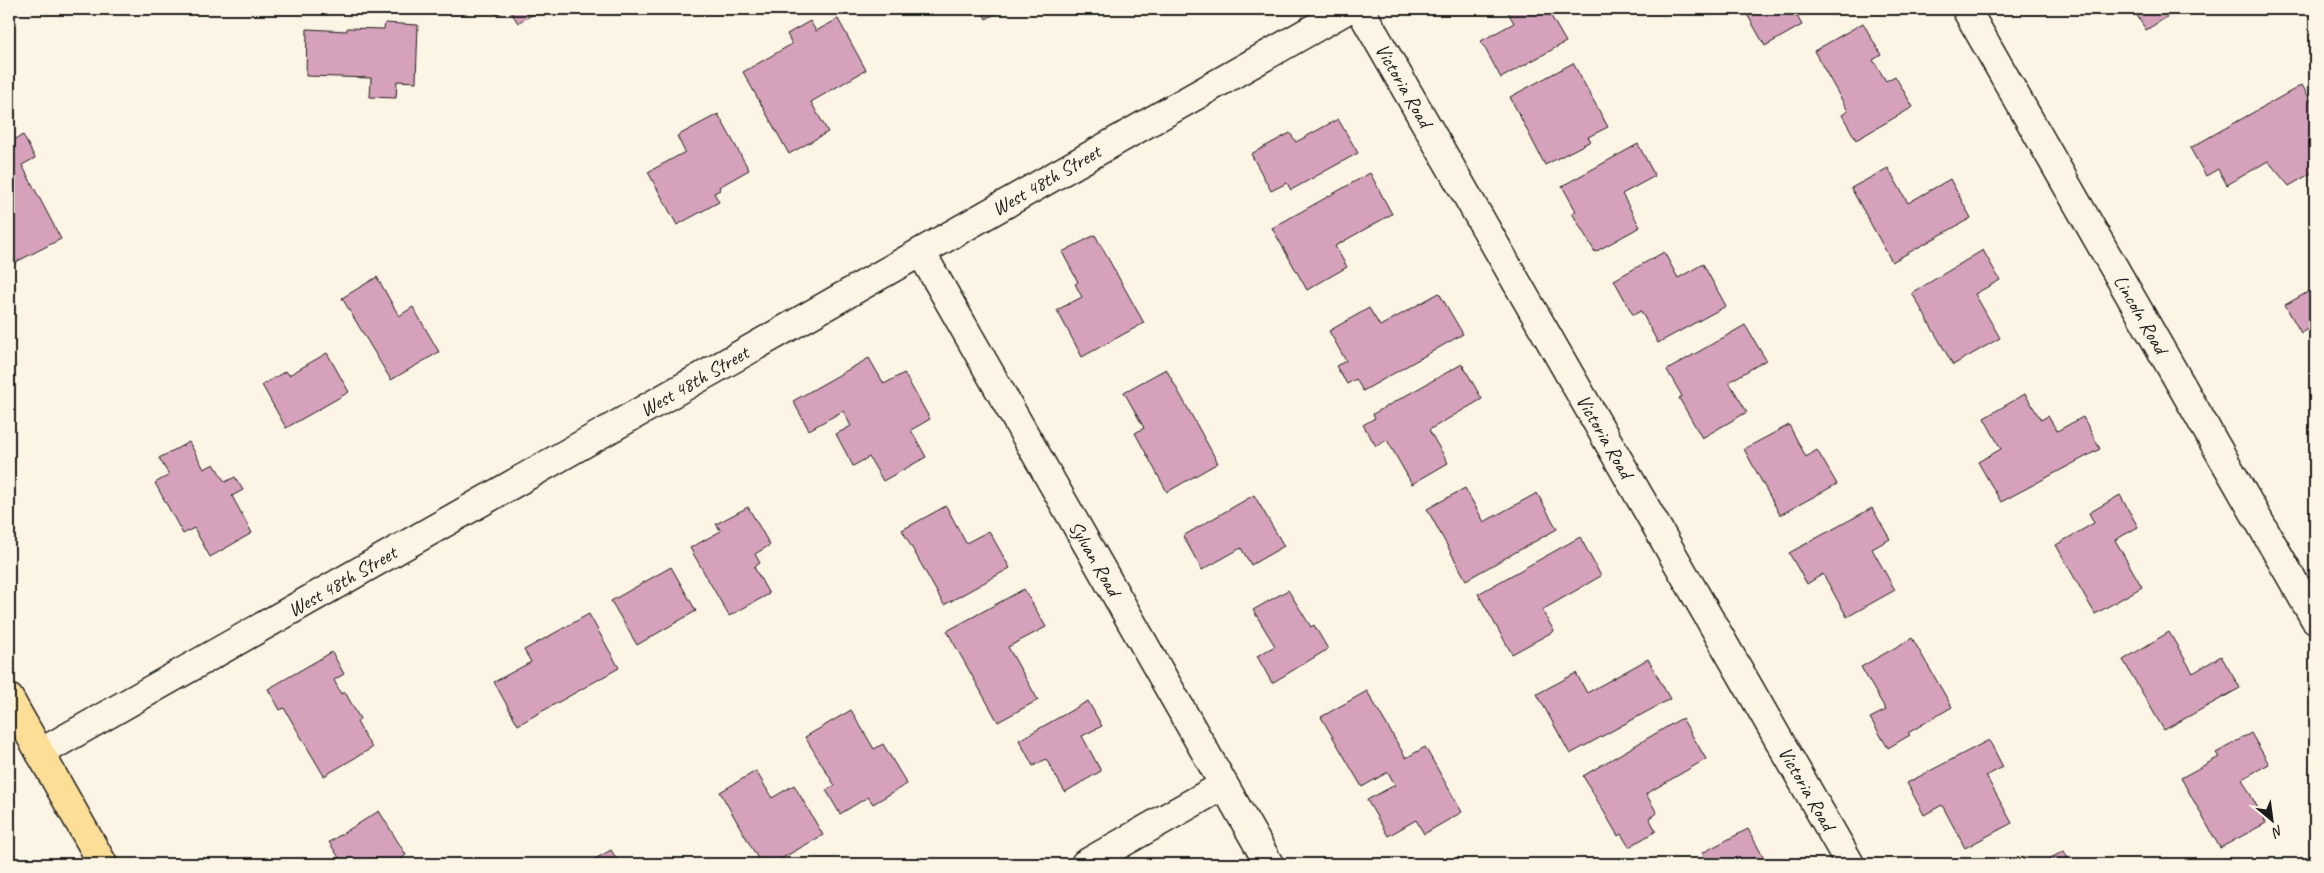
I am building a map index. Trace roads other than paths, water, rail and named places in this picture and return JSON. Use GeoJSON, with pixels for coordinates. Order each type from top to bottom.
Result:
{"type":"FeatureCollection","features":[{"type":"Feature","properties":{"kind":"main road"},"geometry":{"type":"LineString","coordinates":[[9,698],[104,864]]}},
{"type":"Feature","properties":{"kind":"street","name":"West 48th Street"},"geometry":{"type":"LineString","coordinates":[[40,753],[1348,9]]}},
{"type":"Feature","properties":{"kind":"street","name":"Victoria Road"},"geometry":{"type":"LineString","coordinates":[[1360,9],[1850,864]]}},
{"type":"Feature","properties":{"kind":"street","name":"Lincoln Road"},"geometry":{"type":"LineString","coordinates":[[1966,9],[2315,619]]}},
{"type":"Feature","properties":{"kind":"street","name":"Sylvan Road"},"geometry":{"type":"LineString","coordinates":[[921,252],[1269,864]]}},
{"type":"Feature","properties":{"kind":"street"},"geometry":{"type":"LineString","coordinates":[[1085,864],[1224,785]]}}]}
